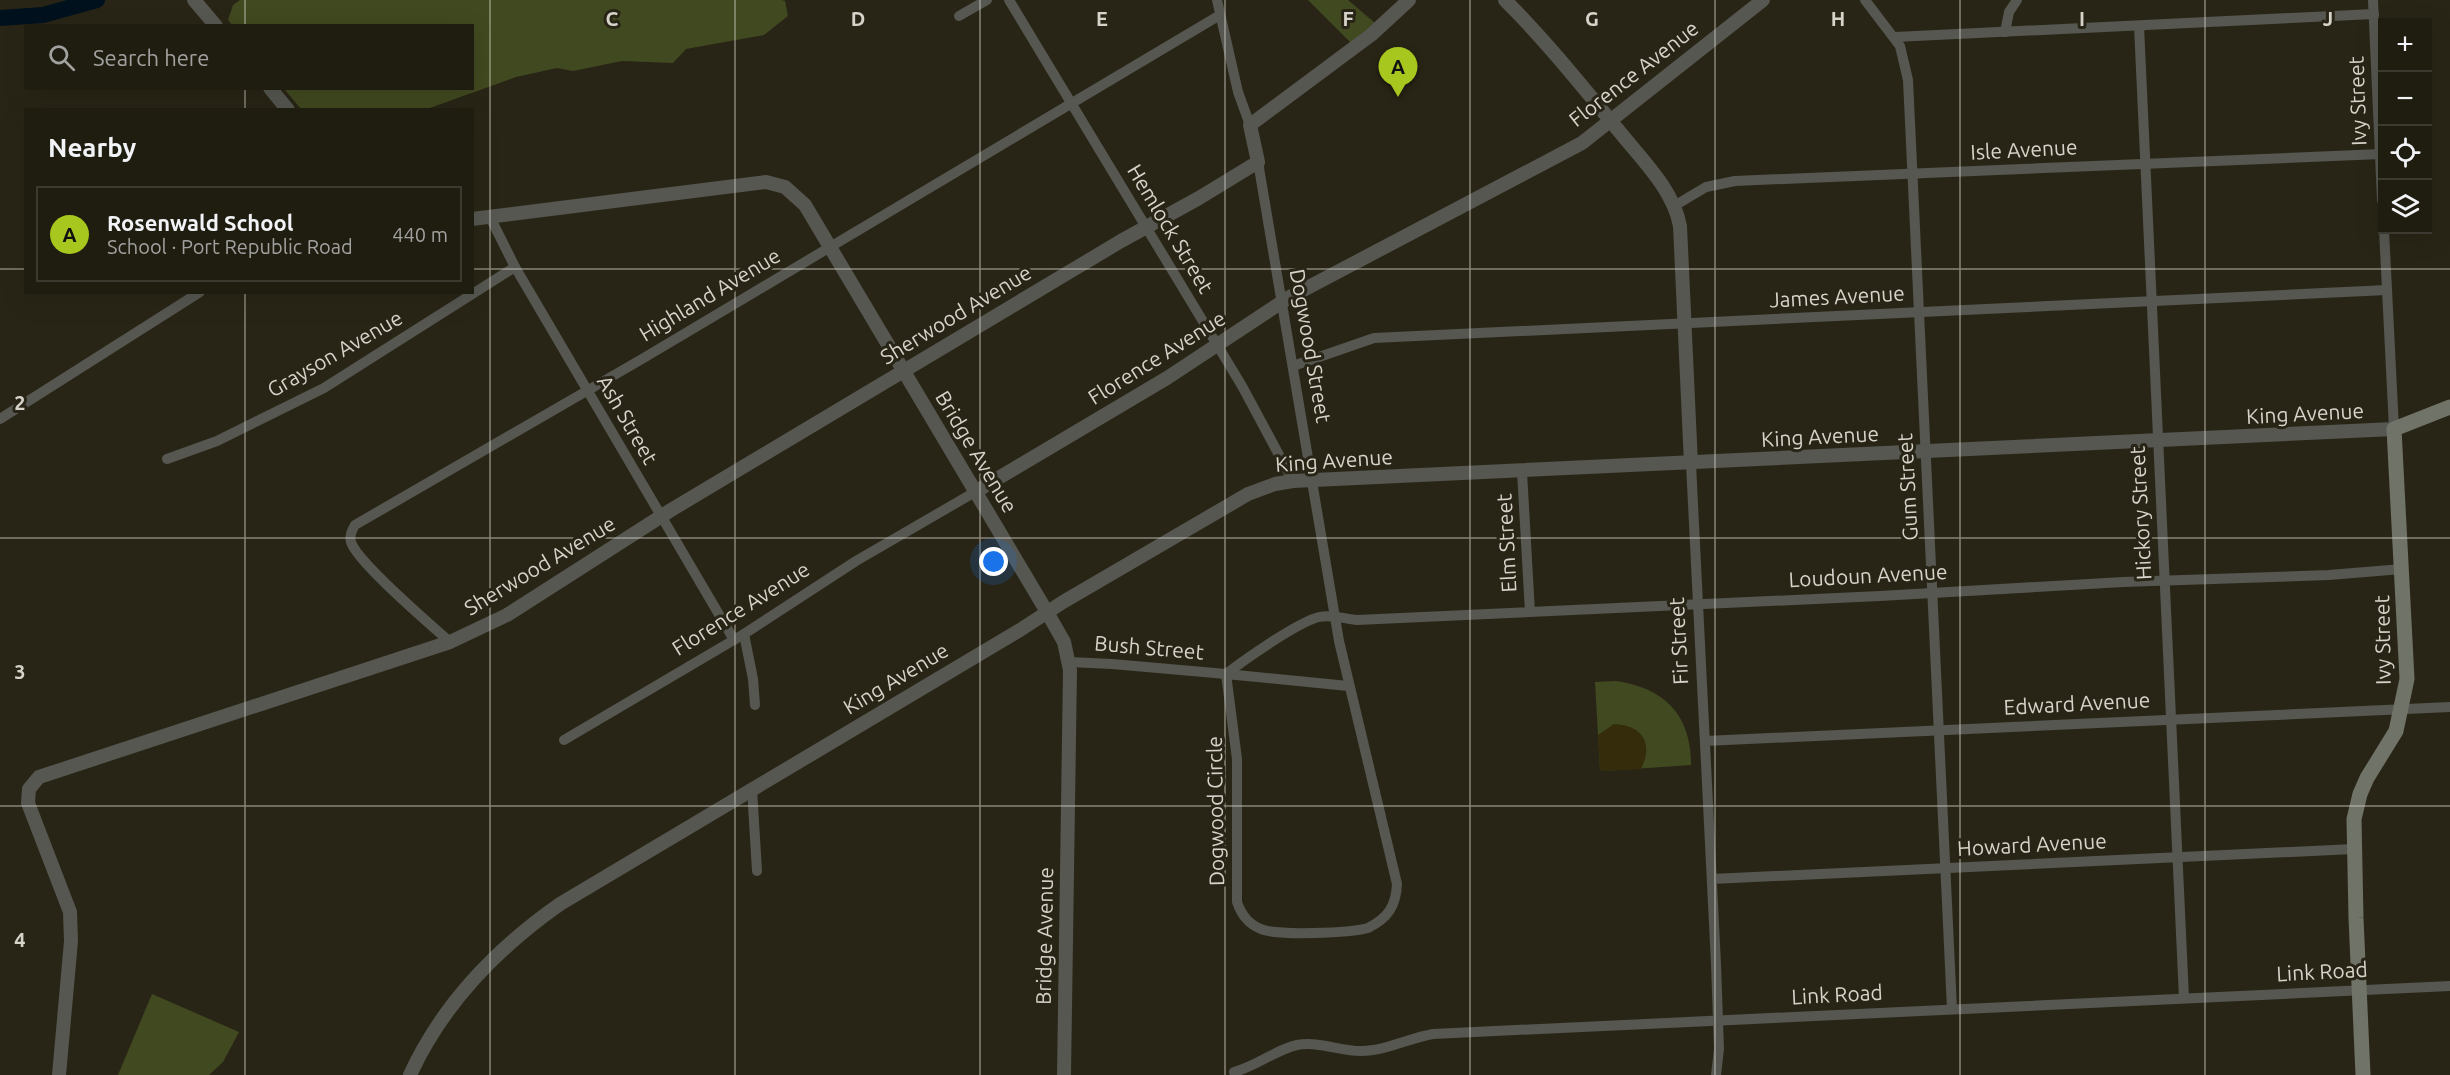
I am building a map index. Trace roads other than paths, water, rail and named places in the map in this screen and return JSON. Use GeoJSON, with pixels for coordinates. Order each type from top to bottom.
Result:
{"type":"FeatureCollection","features":[{"type":"Feature","properties":{"kind":"main road","name":"King Avenue"},"geometry":{"type":"LineString","coordinates":[[2394,429],[2450,407]]}},
{"type":"Feature","properties":{"kind":"main road","name":"Ivy Street"},"geometry":{"type":"LineString","coordinates":[[2363,1075],[2354,819],[2360,794],[2370,772],[2392,740],[2402,709],[2407,679],[2394,429]]}},
{"type":"Feature","properties":{"kind":"street"},"geometry":{"type":"LineString","coordinates":[[194,0],[214,24]]}},
{"type":"Feature","properties":{"kind":"street"},"geometry":{"type":"LineString","coordinates":[[959,16],[987,0]]}},
{"type":"Feature","properties":{"kind":"street","name":"Hemlock Street"},"geometry":{"type":"LineString","coordinates":[[1010,0],[1242,386],[1293,481]]}},
{"type":"Feature","properties":{"kind":"street","name":"Dogwood Street"},"geometry":{"type":"LineString","coordinates":[[1217,0],[1238,92],[1250,125],[1258,162],[1348,686]]}},
{"type":"Feature","properties":{"kind":"street"},"geometry":{"type":"LineString","coordinates":[[1250,125],[1371,35],[1409,0]]}},
{"type":"Feature","properties":{"kind":"street"},"geometry":{"type":"LineString","coordinates":[[1505,0],[1568,66],[1654,175],[1674,206]]}},
{"type":"Feature","properties":{"kind":"street","name":"Florence Avenue"},"geometry":{"type":"LineString","coordinates":[[564,740],[744,634],[856,561],[1167,378],[1322,279],[1582,143],[1763,0]]}},
{"type":"Feature","properties":{"kind":"street","name":"Gum Street"},"geometry":{"type":"LineString","coordinates":[[1865,0],[1895,37],[1907,70],[1952,1009]]}},
{"type":"Feature","properties":{"kind":"street"},"geometry":{"type":"LineString","coordinates":[[2005,32],[2009,12],[2017,0]]}},
{"type":"Feature","properties":{"kind":"street","name":"Ivy Street"},"geometry":{"type":"LineString","coordinates":[[2373,0],[2380,126]]}},
{"type":"Feature","properties":{"kind":"street"},"geometry":{"type":"LineString","coordinates":[[1895,37],[2374,14]]}},
{"type":"Feature","properties":{"kind":"street","name":"Highland Avenue"},"geometry":{"type":"LineString","coordinates":[[450,642],[364,561],[351,542],[355,525],[1220,15]]}},
{"type":"Feature","properties":{"kind":"street","name":"Hickory Street"},"geometry":{"type":"LineString","coordinates":[[2139,26],[2184,998]]}},
{"type":"Feature","properties":{"kind":"street"},"geometry":{"type":"LineString","coordinates":[[272,90],[286,108]]}},
{"type":"Feature","properties":{"kind":"street","name":"Isle Avenue"},"geometry":{"type":"LineString","coordinates":[[1674,206],[1695,192],[1719,183],[2378,154]]}},
{"type":"Feature","properties":{"kind":"street","name":"Sherwood Avenue"},"geometry":{"type":"LineString","coordinates":[[59,1075],[71,929],[66,898],[27,803],[33,783],[54,771],[450,642],[507,615],[662,516],[1258,162]]}},
{"type":"Feature","properties":{"kind":"street","name":"Bridge Avenue"},"geometry":{"type":"LineString","coordinates":[[474,219],[766,182],[785,187],[798,197],[830,247],[1064,642],[1069,662],[1064,1075]]}},
{"type":"Feature","properties":{"kind":"street","name":"Fir Street"},"geometry":{"type":"LineString","coordinates":[[1674,206],[1680,226],[1712,879],[1719,1049],[1716,1075]]}},
{"type":"Feature","properties":{"kind":"street","name":"Ash Street"},"geometry":{"type":"LineString","coordinates":[[490,217],[515,267],[734,640]]}},
{"type":"Feature","properties":{"kind":"street","name":"Ivy Street"},"geometry":{"type":"LineString","coordinates":[[2384,234],[2394,429]]}},
{"type":"Feature","properties":{"kind":"street","name":"Grayson Avenue"},"geometry":{"type":"LineString","coordinates":[[474,293],[515,267]]}},
{"type":"Feature","properties":{"kind":"street","name":"James Avenue"},"geometry":{"type":"LineString","coordinates":[[1293,366],[1374,338],[2387,290]]}},
{"type":"Feature","properties":{"kind":"street"},"geometry":{"type":"LineString","coordinates":[[0,419],[197,294]]}},
{"type":"Feature","properties":{"kind":"street","name":"Grayson Avenue"},"geometry":{"type":"LineString","coordinates":[[167,459],[217,441],[324,388],[472,294]]}},
{"type":"Feature","properties":{"kind":"street","name":"King Avenue"},"geometry":{"type":"LineString","coordinates":[[410,1075],[430,1036],[451,1004],[473,977],[509,943],[560,904],[1047,612],[1248,494],[1275,484],[1293,481],[1926,453],[2394,429]]}},
{"type":"Feature","properties":{"kind":"street","name":"Elm Street"},"geometry":{"type":"LineString","coordinates":[[1522,472],[1530,612]]}},
{"type":"Feature","properties":{"kind":"street","name":"Loudoun Avenue"},"geometry":{"type":"LineString","coordinates":[[1335,617],[1357,620],[2164,580],[2329,575],[2402,569]]}},
{"type":"Feature","properties":{"kind":"street","name":"Bush Street"},"geometry":{"type":"LineString","coordinates":[[1226,674],[1241,662],[1310,620],[1323,616],[1335,617]]}},
{"type":"Feature","properties":{"kind":"street"},"geometry":{"type":"LineString","coordinates":[[744,634],[753,679],[755,705]]}},
{"type":"Feature","properties":{"kind":"street","name":"Bush Street"},"geometry":{"type":"LineString","coordinates":[[1069,662],[1348,686]]}},
{"type":"Feature","properties":{"kind":"street","name":"Dogwood Circle"},"geometry":{"type":"LineString","coordinates":[[1226,674],[1237,759],[1237,902],[1245,919],[1261,930],[1270,932],[1361,930],[1379,922],[1394,904],[1396,884],[1348,686]]}},
{"type":"Feature","properties":{"kind":"street","name":"Edward Avenue"},"geometry":{"type":"LineString","coordinates":[[1705,741],[2450,707]]}},
{"type":"Feature","properties":{"kind":"street"},"geometry":{"type":"LineString","coordinates":[[752,789],[757,871]]}},
{"type":"Feature","properties":{"kind":"street","name":"Howard Avenue"},"geometry":{"type":"LineString","coordinates":[[1712,879],[2354,849]]}},
{"type":"Feature","properties":{"kind":"street","name":"Link Road"},"geometry":{"type":"LineString","coordinates":[[1234,1072],[1255,1066],[1284,1050],[1306,1044],[1345,1050],[1375,1050],[1433,1034],[2450,986]]}},
{"type":"Feature","properties":{"kind":"waterway"},"geometry":{"type":"LineString","coordinates":[[0,18],[43,15],[97,0]]}},
{"type":"Feature","properties":{"kind":"place","name":"Rosenwald School"},"geometry":{"type":"Point","coordinates":[1398,97]}}]}
